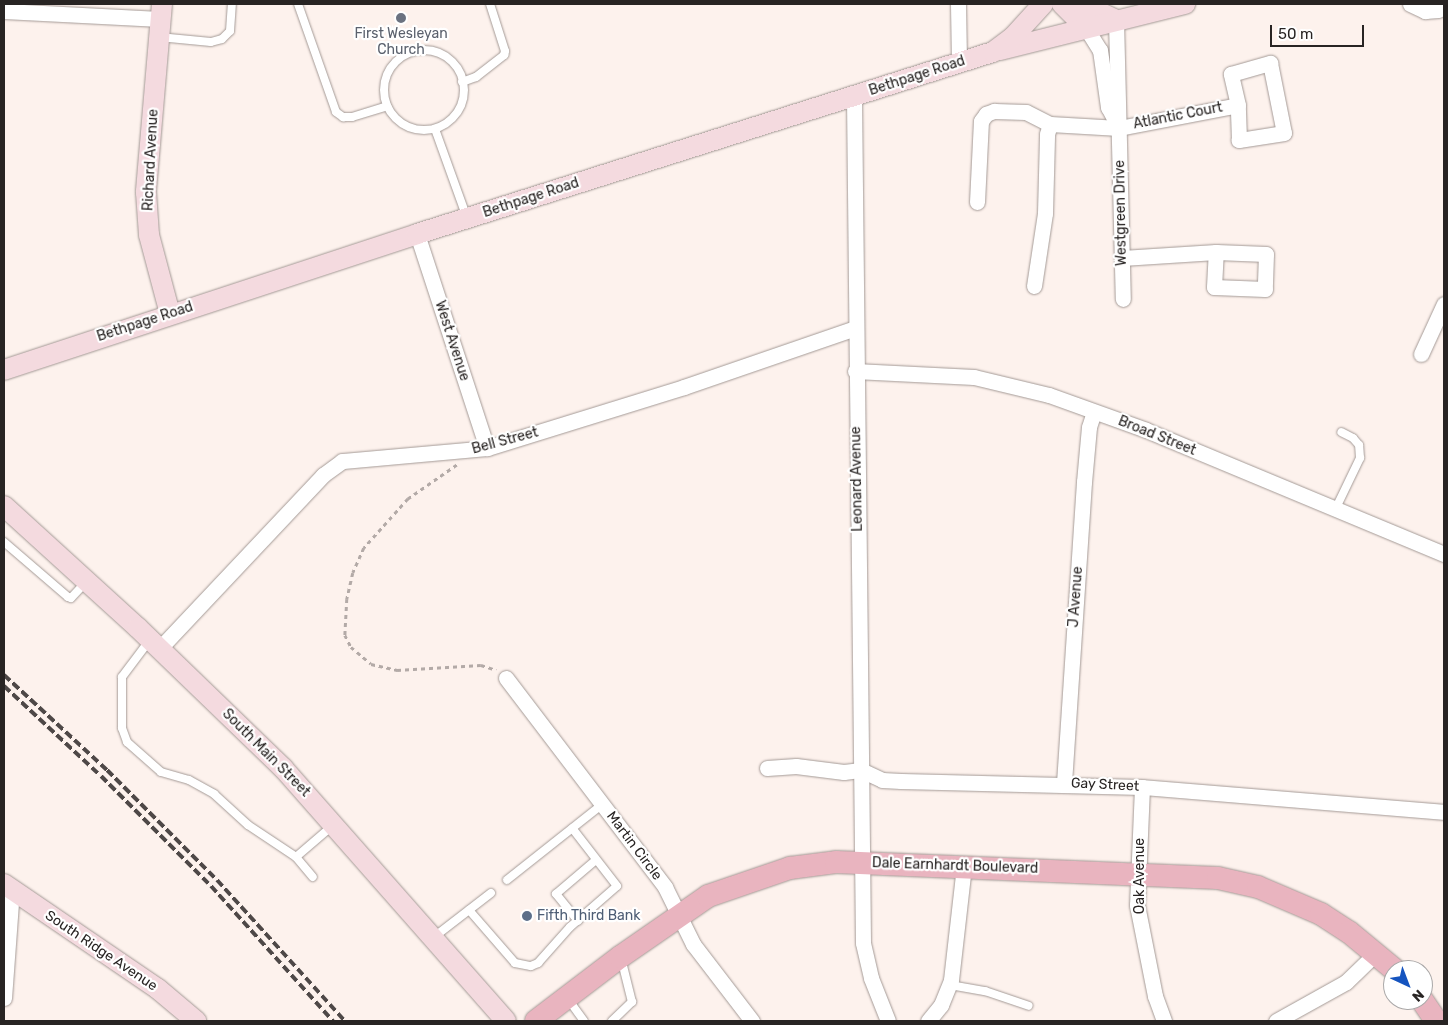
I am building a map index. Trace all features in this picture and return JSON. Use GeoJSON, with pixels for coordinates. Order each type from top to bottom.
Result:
{"type":"FeatureCollection","features":[{"type":"Feature","properties":{"kind":"main road","name":"Bethpage Road"},"geometry":{"type":"LineString","coordinates":[[4,370],[417,234],[994,52],[1013,37],[1044,4]]}},
{"type":"Feature","properties":{"kind":"main road"},"geometry":{"type":"LineString","coordinates":[[1062,4],[1086,28]]}},
{"type":"Feature","properties":{"kind":"main road"},"geometry":{"type":"LineString","coordinates":[[1082,4],[1116,20]]}},
{"type":"Feature","properties":{"kind":"main road"},"geometry":{"type":"LineString","coordinates":[[994,52],[1185,4]]}},
{"type":"Feature","properties":{"kind":"main road","name":"Richard Avenue"},"geometry":{"type":"LineString","coordinates":[[160,20],[146,192],[149,235],[170,314]]}},
{"type":"Feature","properties":{"kind":"main road","name":"South Main Street"},"geometry":{"type":"LineString","coordinates":[[6,512],[87,581],[283,768],[434,937],[506,1021]]}},
{"type":"Feature","properties":{"kind":"main road","name":"Dale Earnhardt Boulevard"},"geometry":{"type":"LineString","coordinates":[[536,1021],[679,914],[716,893],[790,868],[862,862],[1218,878],[1258,887],[1321,914],[1384,960]]}},
{"type":"Feature","properties":{"kind":"main road","name":"South Ridge Avenue"},"geometry":{"type":"LineString","coordinates":[[8,887],[158,989],[196,1021]]}},
{"type":"Feature","properties":{"kind":"main road"},"geometry":{"type":"LineString","coordinates":[[1429,1010],[1436,1021]]}},
{"type":"Feature","properties":{"kind":"street"},"geometry":{"type":"LineString","coordinates":[[958,4],[959,62]]}},
{"type":"Feature","properties":{"kind":"street"},"geometry":{"type":"LineString","coordinates":[[1410,4],[1425,12],[1438,10],[1443,4]]}},
{"type":"Feature","properties":{"kind":"street"},"geometry":{"type":"LineString","coordinates":[[4,11],[87,10],[160,20]]}},
{"type":"Feature","properties":{"kind":"street","name":"Westgreen Drive"},"geometry":{"type":"LineString","coordinates":[[1116,20],[1123,299]]}},
{"type":"Feature","properties":{"kind":"street","name":"Westgreen Drive"},"geometry":{"type":"LineString","coordinates":[[1086,28],[1100,50],[1108,107],[1119,128]]}},
{"type":"Feature","properties":{"kind":"street","name":"Atlantic Court"},"geometry":{"type":"LineString","coordinates":[[1270,64],[1284,133],[1239,140],[1238,105],[1231,74],[1270,64]]}},
{"type":"Feature","properties":{"kind":"street","name":"Leonard Avenue"},"geometry":{"type":"LineString","coordinates":[[854,97],[855,371],[862,862]]}},
{"type":"Feature","properties":{"kind":"street","name":"Atlantic Court"},"geometry":{"type":"LineString","coordinates":[[1050,124],[1119,128],[1238,105]]}},
{"type":"Feature","properties":{"kind":"street"},"geometry":{"type":"LineString","coordinates":[[977,202],[981,121],[986,114],[994,111],[1026,112],[1050,124],[1047,134],[1045,213],[1034,286]]}},
{"type":"Feature","properties":{"kind":"street","name":"West Avenue"},"geometry":{"type":"LineString","coordinates":[[417,234],[487,448]]}},
{"type":"Feature","properties":{"kind":"street"},"geometry":{"type":"LineString","coordinates":[[1122,258],[1216,252]]}},
{"type":"Feature","properties":{"kind":"street"},"geometry":{"type":"LineString","coordinates":[[1421,354],[1444,304]]}},
{"type":"Feature","properties":{"kind":"street","name":"Bell Street"},"geometry":{"type":"LineString","coordinates":[[155,644],[333,466],[358,458],[487,448],[684,387],[855,328]]}},
{"type":"Feature","properties":{"kind":"street","name":"Broad Street"},"geometry":{"type":"LineString","coordinates":[[855,371],[974,377],[1049,395],[1146,430],[1444,554]]}},
{"type":"Feature","properties":{"kind":"street","name":"J Avenue"},"geometry":{"type":"LineString","coordinates":[[1064,783],[1084,482],[1089,427],[1094,412]]}},
{"type":"Feature","properties":{"kind":"street","name":"Martin Circle"},"geometry":{"type":"LineString","coordinates":[[506,678],[665,887],[693,944],[752,1021]]}},
{"type":"Feature","properties":{"kind":"street","name":"Gay Street"},"geometry":{"type":"LineString","coordinates":[[767,768],[796,766],[844,772],[861,770],[882,780],[901,781],[1064,783],[1142,787],[1444,812]]}},
{"type":"Feature","properties":{"kind":"street","name":"Oak Avenue"},"geometry":{"type":"LineString","coordinates":[[1142,787],[1137,905],[1144,948],[1164,1021]]}},
{"type":"Feature","properties":{"kind":"street"},"geometry":{"type":"LineString","coordinates":[[862,862],[863,943],[871,978],[888,1021]]}},
{"type":"Feature","properties":{"kind":"street"},"geometry":{"type":"LineString","coordinates":[[928,1021],[941,1005],[950,985],[959,933],[964,866]]}},
{"type":"Feature","properties":{"kind":"street"},"geometry":{"type":"LineString","coordinates":[[4,998],[8,887]]}},
{"type":"Feature","properties":{"kind":"street"},"geometry":{"type":"LineString","coordinates":[[1276,1021],[1293,1017],[1346,982],[1376,953]]}},
{"type":"Feature","properties":{"kind":"lane"},"geometry":{"type":"LineString","coordinates":[[160,20],[211,42],[222,39],[230,31],[232,4]]}},
{"type":"Feature","properties":{"kind":"lane"},"geometry":{"type":"LineString","coordinates":[[298,4],[336,112],[343,117],[352,117],[387,106]]}},
{"type":"Feature","properties":{"kind":"lane"},"geometry":{"type":"LineString","coordinates":[[462,82],[476,77],[504,55],[505,50],[490,4]]}},
{"type":"Feature","properties":{"kind":"lane"},"geometry":{"type":"LineString","coordinates":[[416,51],[428,51],[448,59],[462,82],[460,108],[453,118],[435,129],[409,128],[398,122],[387,106],[384,87],[387,75],[404,56],[416,51]]}},
{"type":"Feature","properties":{"kind":"lane"},"geometry":{"type":"LineString","coordinates":[[435,129],[467,218]]}},
{"type":"Feature","properties":{"kind":"lane"},"geometry":{"type":"LineString","coordinates":[[1335,510],[1360,458],[1359,445],[1354,438],[1342,432]]}},
{"type":"Feature","properties":{"kind":"lane"},"geometry":{"type":"LineString","coordinates":[[4,542],[68,597],[71,598],[87,581]]}},
{"type":"Feature","properties":{"kind":"lane"},"geometry":{"type":"LineString","coordinates":[[155,644],[122,677],[122,728],[127,742],[161,772],[189,780],[214,794],[248,825],[296,857],[313,877]]}},
{"type":"Feature","properties":{"kind":"lane"},"geometry":{"type":"LineString","coordinates":[[507,880],[602,804]]}},
{"type":"Feature","properties":{"kind":"lane"},"geometry":{"type":"LineString","coordinates":[[296,857],[334,824]]}},
{"type":"Feature","properties":{"kind":"lane"},"geometry":{"type":"LineString","coordinates":[[470,910],[510,959],[522,966],[538,963],[578,921],[617,886],[572,828]]}},
{"type":"Feature","properties":{"kind":"lane"},"geometry":{"type":"LineString","coordinates":[[578,921],[556,894],[596,860]]}},
{"type":"Feature","properties":{"kind":"lane"},"geometry":{"type":"LineString","coordinates":[[434,937],[491,893]]}},
{"type":"Feature","properties":{"kind":"lane"},"geometry":{"type":"LineString","coordinates":[[612,1021],[632,1002],[620,957]]}},
{"type":"Feature","properties":{"kind":"lane"},"geometry":{"type":"LineString","coordinates":[[950,985],[985,991],[1028,1006]]}},
{"type":"Feature","properties":{"kind":"lane"},"geometry":{"type":"LineString","coordinates":[[567,998],[584,1021]]}},
{"type":"Feature","properties":{"kind":"path"},"geometry":{"type":"LineString","coordinates":[[463,461],[408,499],[364,548],[353,573],[347,599],[345,634],[351,647],[371,664],[397,670],[481,665],[492,668],[506,678]]}},
{"type":"Feature","properties":{"kind":"railway"},"geometry":{"type":"LineString","coordinates":[[4,675],[107,770],[217,880],[345,1021]]}},
{"type":"Feature","properties":{"kind":"railway"},"geometry":{"type":"LineString","coordinates":[[4,686],[101,776],[211,886],[333,1021]]}},
{"type":"Feature","properties":{"kind":"place","name":"First Wesleyan Church"},"geometry":{"type":"Point","coordinates":[401,18]}},
{"type":"Feature","properties":{"kind":"place","name":"Fifth Third Bank"},"geometry":{"type":"Point","coordinates":[527,916]}}]}
